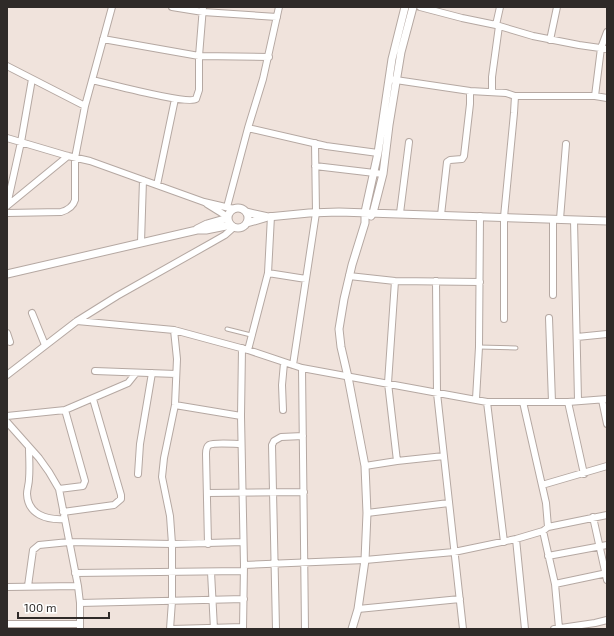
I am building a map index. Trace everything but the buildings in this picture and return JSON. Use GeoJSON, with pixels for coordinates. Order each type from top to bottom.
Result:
{"type":"FeatureCollection","features":[{"type":"Feature","properties":{"kind":"street"},"geometry":{"type":"LineString","coordinates":[[7,213],[61,212],[71,208],[75,200],[75,158],[85,106],[112,7]]}},
{"type":"Feature","properties":{"kind":"street"},"geometry":{"type":"LineString","coordinates":[[172,7],[277,17]]}},
{"type":"Feature","properties":{"kind":"street"},"geometry":{"type":"LineString","coordinates":[[7,375],[77,321],[117,296],[225,234],[230,222],[230,208],[248,128],[269,57],[279,7]]}},
{"type":"Feature","properties":{"kind":"street"},"geometry":{"type":"LineString","coordinates":[[365,223],[373,214],[383,174],[393,80],[392,59],[405,7]]}},
{"type":"Feature","properties":{"kind":"street"},"geometry":{"type":"LineString","coordinates":[[352,629],[358,609],[365,560],[367,513],[365,466],[339,337],[344,299],[349,276],[365,223],[365,212],[393,80],[413,7]]}},
{"type":"Feature","properties":{"kind":"street"},"geometry":{"type":"LineString","coordinates":[[420,7],[497,25],[550,40],[604,49]]}},
{"type":"Feature","properties":{"kind":"street"},"geometry":{"type":"LineString","coordinates":[[492,92],[492,77],[500,7]]}},
{"type":"Feature","properties":{"kind":"street"},"geometry":{"type":"LineString","coordinates":[[550,40],[557,7]]}},
{"type":"Feature","properties":{"kind":"street"},"geometry":{"type":"LineString","coordinates":[[92,80],[193,101],[196,99],[199,90],[199,56],[203,9]]}},
{"type":"Feature","properties":{"kind":"street"},"geometry":{"type":"LineString","coordinates":[[595,96],[607,32]]}},
{"type":"Feature","properties":{"kind":"street"},"geometry":{"type":"LineString","coordinates":[[104,39],[199,56],[269,57]]}},
{"type":"Feature","properties":{"kind":"street"},"geometry":{"type":"LineString","coordinates":[[7,66],[85,106]]}},
{"type":"Feature","properties":{"kind":"street"},"geometry":{"type":"LineString","coordinates":[[7,206],[21,142],[32,79]]}},
{"type":"Feature","properties":{"kind":"street"},"geometry":{"type":"LineString","coordinates":[[393,80],[515,96],[595,96],[607,98]]}},
{"type":"Feature","properties":{"kind":"street"},"geometry":{"type":"LineString","coordinates":[[441,215],[447,162],[450,160],[462,159],[464,156],[470,91]]}},
{"type":"Feature","properties":{"kind":"street"},"geometry":{"type":"LineString","coordinates":[[504,319],[504,217],[515,96]]}},
{"type":"Feature","properties":{"kind":"street"},"geometry":{"type":"LineString","coordinates":[[157,185],[175,98]]}},
{"type":"Feature","properties":{"kind":"street"},"geometry":{"type":"LineString","coordinates":[[248,128],[315,143],[378,153]]}},
{"type":"Feature","properties":{"kind":"street"},"geometry":{"type":"LineString","coordinates":[[7,138],[90,161],[204,202],[230,208],[240,208],[246,212],[270,217]]}},
{"type":"Feature","properties":{"kind":"street"},"geometry":{"type":"LineString","coordinates":[[400,213],[409,142]]}},
{"type":"Feature","properties":{"kind":"street"},"geometry":{"type":"LineString","coordinates":[[293,365],[316,212],[315,143]]}},
{"type":"Feature","properties":{"kind":"street"},"geometry":{"type":"LineString","coordinates":[[553,295],[556,219],[566,144]]}},
{"type":"Feature","properties":{"kind":"street"},"geometry":{"type":"LineString","coordinates":[[7,206],[68,156]]}},
{"type":"Feature","properties":{"kind":"street"},"geometry":{"type":"LineString","coordinates":[[315,166],[383,174]]}},
{"type":"Feature","properties":{"kind":"street"},"geometry":{"type":"LineString","coordinates":[[141,242],[142,180]]}},
{"type":"Feature","properties":{"kind":"street"},"geometry":{"type":"LineString","coordinates":[[204,202],[230,222],[242,227],[247,223],[270,217],[316,212],[365,212],[373,214],[400,213],[607,221]]}},
{"type":"Feature","properties":{"kind":"street"},"geometry":{"type":"LineString","coordinates":[[246,212],[248,216],[247,223]]}},
{"type":"Feature","properties":{"kind":"street"},"geometry":{"type":"LineString","coordinates":[[476,400],[479,348],[480,216]]}},
{"type":"Feature","properties":{"kind":"street"},"geometry":{"type":"LineString","coordinates":[[174,330],[177,359],[175,405],[164,458],[162,477],[170,516],[172,544],[171,629],[243,628],[243,493],[241,416],[245,349],[251,335],[268,274],[270,217]]}},
{"type":"Feature","properties":{"kind":"street"},"geometry":{"type":"LineString","coordinates":[[574,220],[578,400]]}},
{"type":"Feature","properties":{"kind":"street"},"geometry":{"type":"LineString","coordinates":[[7,274],[141,242],[197,230],[206,230],[230,222]]}},
{"type":"Feature","properties":{"kind":"street"},"geometry":{"type":"LineString","coordinates":[[268,274],[306,279]]}},
{"type":"Feature","properties":{"kind":"street"},"geometry":{"type":"LineString","coordinates":[[349,276],[395,281],[480,282]]}},
{"type":"Feature","properties":{"kind":"street"},"geometry":{"type":"LineString","coordinates":[[395,281],[388,383],[397,461]]}},
{"type":"Feature","properties":{"kind":"street"},"geometry":{"type":"LineString","coordinates":[[436,281],[437,393],[463,629]]}},
{"type":"Feature","properties":{"kind":"street"},"geometry":{"type":"LineString","coordinates":[[32,313],[44,345]]}},
{"type":"Feature","properties":{"kind":"street"},"geometry":{"type":"LineString","coordinates":[[549,318],[552,402]]}},
{"type":"Feature","properties":{"kind":"street"},"geometry":{"type":"LineString","coordinates":[[77,321],[174,330],[245,349],[302,368],[488,402],[568,402],[604,399],[607,424]]}},
{"type":"Feature","properties":{"kind":"street"},"geometry":{"type":"LineString","coordinates":[[7,333],[10,342]]}},
{"type":"Feature","properties":{"kind":"street"},"geometry":{"type":"LineString","coordinates":[[577,337],[607,334]]}},
{"type":"Feature","properties":{"kind":"street"},"geometry":{"type":"LineString","coordinates":[[283,410],[282,385],[284,362]]}},
{"type":"Feature","properties":{"kind":"street"},"geometry":{"type":"LineString","coordinates":[[302,368],[306,562],[305,629]]}},
{"type":"Feature","properties":{"kind":"street"},"geometry":{"type":"LineString","coordinates":[[95,371],[176,374]]}},
{"type":"Feature","properties":{"kind":"street"},"geometry":{"type":"LineString","coordinates":[[7,416],[65,410],[128,383],[136,373]]}},
{"type":"Feature","properties":{"kind":"street"},"geometry":{"type":"LineString","coordinates":[[138,474],[140,444],[152,373]]}},
{"type":"Feature","properties":{"kind":"street"},"geometry":{"type":"LineString","coordinates":[[29,447],[30,467],[27,493],[29,503],[33,511],[42,517],[53,520],[63,516],[114,505],[121,499],[93,399]]}},
{"type":"Feature","properties":{"kind":"street"},"geometry":{"type":"LineString","coordinates":[[488,402],[504,542]]}},
{"type":"Feature","properties":{"kind":"street"},"geometry":{"type":"LineString","coordinates":[[523,402],[546,503],[548,556],[555,584],[557,628],[596,626],[606,621]]}},
{"type":"Feature","properties":{"kind":"street"},"geometry":{"type":"LineString","coordinates":[[568,402],[584,474]]}},
{"type":"Feature","properties":{"kind":"street"},"geometry":{"type":"LineString","coordinates":[[175,405],[241,416]]}},
{"type":"Feature","properties":{"kind":"street"},"geometry":{"type":"LineString","coordinates":[[59,489],[83,486],[85,481],[75,450],[65,410]]}},
{"type":"Feature","properties":{"kind":"street"},"geometry":{"type":"LineString","coordinates":[[7,422],[46,467],[59,489],[63,516],[78,586],[80,626],[7,624]]}},
{"type":"Feature","properties":{"kind":"street"},"geometry":{"type":"LineString","coordinates":[[276,629],[272,448],[274,441],[280,437],[303,436]]}},
{"type":"Feature","properties":{"kind":"street"},"geometry":{"type":"LineString","coordinates":[[208,544],[206,454],[208,446],[215,444],[241,444]]}},
{"type":"Feature","properties":{"kind":"street"},"geometry":{"type":"LineString","coordinates":[[365,466],[444,456]]}},
{"type":"Feature","properties":{"kind":"street"},"geometry":{"type":"LineString","coordinates":[[542,485],[584,474],[607,466]]}},
{"type":"Feature","properties":{"kind":"street"},"geometry":{"type":"LineString","coordinates":[[207,493],[304,492]]}},
{"type":"Feature","properties":{"kind":"street"},"geometry":{"type":"LineString","coordinates":[[367,513],[449,502]]}},
{"type":"Feature","properties":{"kind":"street"},"geometry":{"type":"LineString","coordinates":[[75,573],[211,572],[275,564],[365,560],[454,552],[504,542],[546,529],[607,514]]}},
{"type":"Feature","properties":{"kind":"street"},"geometry":{"type":"LineString","coordinates":[[555,584],[607,576],[593,517]]}},
{"type":"Feature","properties":{"kind":"street"},"geometry":{"type":"LineString","coordinates":[[516,539],[525,629]]}},
{"type":"Feature","properties":{"kind":"street"},"geometry":{"type":"LineString","coordinates":[[28,586],[34,548],[39,545],[69,542],[208,544],[243,542]]}},
{"type":"Feature","properties":{"kind":"street"},"geometry":{"type":"LineString","coordinates":[[548,556],[607,545]]}},
{"type":"Feature","properties":{"kind":"street"},"geometry":{"type":"LineString","coordinates":[[211,572],[214,600],[214,628]]}},
{"type":"Feature","properties":{"kind":"street"},"geometry":{"type":"LineString","coordinates":[[7,587],[78,586]]}},
{"type":"Feature","properties":{"kind":"street"},"geometry":{"type":"LineString","coordinates":[[358,609],[460,598]]}},
{"type":"Feature","properties":{"kind":"street"},"geometry":{"type":"LineString","coordinates":[[80,603],[244,599]]}},
{"type":"Feature","properties":{"kind":"lane"},"geometry":{"type":"LineString","coordinates":[[227,329],[251,335]]}},
{"type":"Feature","properties":{"kind":"lane"},"geometry":{"type":"LineString","coordinates":[[479,348],[516,348]]}}]}
